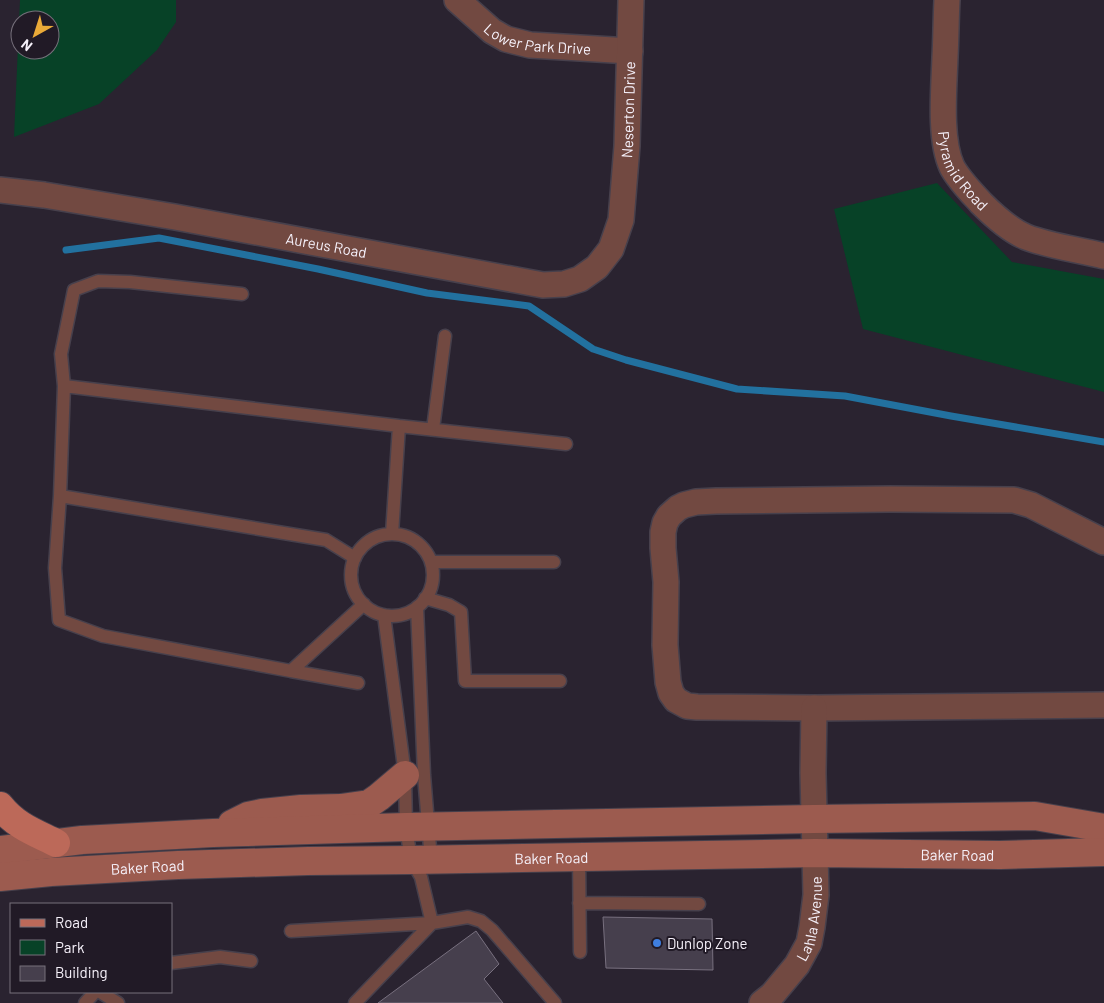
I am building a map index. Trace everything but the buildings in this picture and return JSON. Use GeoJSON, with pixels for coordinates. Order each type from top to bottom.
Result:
{"type":"FeatureCollection","features":[{"type":"Feature","properties":{"kind":"main road"},"geometry":{"type":"LineString","coordinates":[[213,833],[248,816],[262,813],[341,808],[369,804],[405,775]]}},
{"type":"Feature","properties":{"kind":"main road"},"geometry":{"type":"LineString","coordinates":[[0,806],[8,816],[26,829],[56,842]]}},
{"type":"Feature","properties":{"kind":"main road","name":"Baker Road"},"geometry":{"type":"LineString","coordinates":[[0,850],[56,842],[213,833],[814,819],[1035,816],[1104,828]]}},
{"type":"Feature","properties":{"kind":"main road","name":"Baker Road"},"geometry":{"type":"LineString","coordinates":[[0,877],[51,872],[178,865],[308,861],[421,865],[579,857],[815,853],[1000,855],[1104,852]]}},
{"type":"Feature","properties":{"kind":"street","name":"Lower Park Drive"},"geometry":{"type":"LineString","coordinates":[[457,0],[492,31],[506,39],[530,45],[630,51]]}},
{"type":"Feature","properties":{"kind":"street","name":"Neserton Drive"},"geometry":{"type":"LineString","coordinates":[[620,220],[627,146],[631,0]]}},
{"type":"Feature","properties":{"kind":"street","name":"Pyramid Road"},"geometry":{"type":"LineString","coordinates":[[947,0],[943,89],[944,124],[946,148],[952,166],[970,191],[989,211],[1018,233],[1040,242],[1104,256]]}},
{"type":"Feature","properties":{"kind":"street","name":"Aureus Road"},"geometry":{"type":"LineString","coordinates":[[0,190],[44,195],[175,217],[543,285],[564,284],[580,279],[597,267],[611,249],[620,220]]}},
{"type":"Feature","properties":{"kind":"street"},"geometry":{"type":"LineString","coordinates":[[1104,542],[1031,505],[1014,500],[998,499],[696,502],[678,508],[669,516],[663,532],[668,682],[671,693],[676,700],[687,706],[814,708],[1104,705]]}},
{"type":"Feature","properties":{"kind":"street"},"geometry":{"type":"LineString","coordinates":[[814,708],[814,819]]}},
{"type":"Feature","properties":{"kind":"street","name":"Lahla Avenue"},"geometry":{"type":"LineString","coordinates":[[762,1003],[772,995],[797,964],[809,943],[816,896],[814,819]]}},
{"type":"Feature","properties":{"kind":"lane"},"geometry":{"type":"LineString","coordinates":[[242,294],[130,282],[98,281],[74,290],[61,354],[64,386],[55,568],[59,620],[103,636],[358,683]]}},
{"type":"Feature","properties":{"kind":"lane"},"geometry":{"type":"LineString","coordinates":[[433,429],[445,336]]}},
{"type":"Feature","properties":{"kind":"lane"},"geometry":{"type":"LineString","coordinates":[[64,386],[566,444]]}},
{"type":"Feature","properties":{"kind":"lane"},"geometry":{"type":"LineString","coordinates":[[392,534],[399,426]]}},
{"type":"Feature","properties":{"kind":"lane"},"geometry":{"type":"LineString","coordinates":[[60,496],[326,540],[355,558]]}},
{"type":"Feature","properties":{"kind":"lane"},"geometry":{"type":"LineString","coordinates":[[392,534],[404,536],[416,542],[425,551],[431,562],[433,575],[431,587],[421,603],[407,613],[396,616],[384,615],[373,611],[356,594],[351,570],[355,558],[361,548],[370,540],[392,534]]}},
{"type":"Feature","properties":{"kind":"lane"},"geometry":{"type":"LineString","coordinates":[[431,562],[554,562]]}},
{"type":"Feature","properties":{"kind":"lane"},"geometry":{"type":"LineString","coordinates":[[421,603],[449,605],[461,612],[466,681],[560,681]]}},
{"type":"Feature","properties":{"kind":"lane"},"geometry":{"type":"LineString","coordinates":[[421,603],[417,827],[421,865]]}},
{"type":"Feature","properties":{"kind":"lane"},"geometry":{"type":"LineString","coordinates":[[291,671],[364,604]]}},
{"type":"Feature","properties":{"kind":"lane"},"geometry":{"type":"LineString","coordinates":[[384,615],[405,775],[417,827],[421,865],[432,923]]}},
{"type":"Feature","properties":{"kind":"lane"},"geometry":{"type":"LineString","coordinates":[[579,857],[580,952]]}},
{"type":"Feature","properties":{"kind":"lane"},"geometry":{"type":"LineString","coordinates":[[579,903],[699,904]]}},
{"type":"Feature","properties":{"kind":"lane"},"geometry":{"type":"LineString","coordinates":[[291,931],[432,923],[468,917],[481,921],[492,930],[555,1003]]}},
{"type":"Feature","properties":{"kind":"lane"},"geometry":{"type":"LineString","coordinates":[[355,1003],[432,923]]}},
{"type":"Feature","properties":{"kind":"lane"},"geometry":{"type":"LineString","coordinates":[[172,963],[220,958],[251,961]]}},
{"type":"Feature","properties":{"kind":"lane"},"geometry":{"type":"LineString","coordinates":[[85,1003],[94,993]]}},
{"type":"Feature","properties":{"kind":"lane"},"geometry":{"type":"LineString","coordinates":[[102,993],[118,1003]]}},
{"type":"Feature","properties":{"kind":"green space"},"geometry":{"type":"Polygon","coordinates":[[[20,0],[176,0],[176,22],[157,50],[99,104],[14,137],[17,60],[60,60],[60,10],[20,10],[20,0]]]}},
{"type":"Feature","properties":{"kind":"green space"},"geometry":{"type":"Polygon","coordinates":[[[937,183],[1012,262],[1104,279],[1104,392],[863,329],[834,209],[937,183]]]}},
{"type":"Feature","properties":{"kind":"waterway"},"geometry":{"type":"LineString","coordinates":[[66,250],[159,238],[318,269],[427,293],[529,306],[593,349],[626,360],[737,389],[845,396],[1104,442]]}},
{"type":"Feature","properties":{"kind":"place","name":"Dunlop Zone"},"geometry":{"type":"Point","coordinates":[657,943]}}]}
